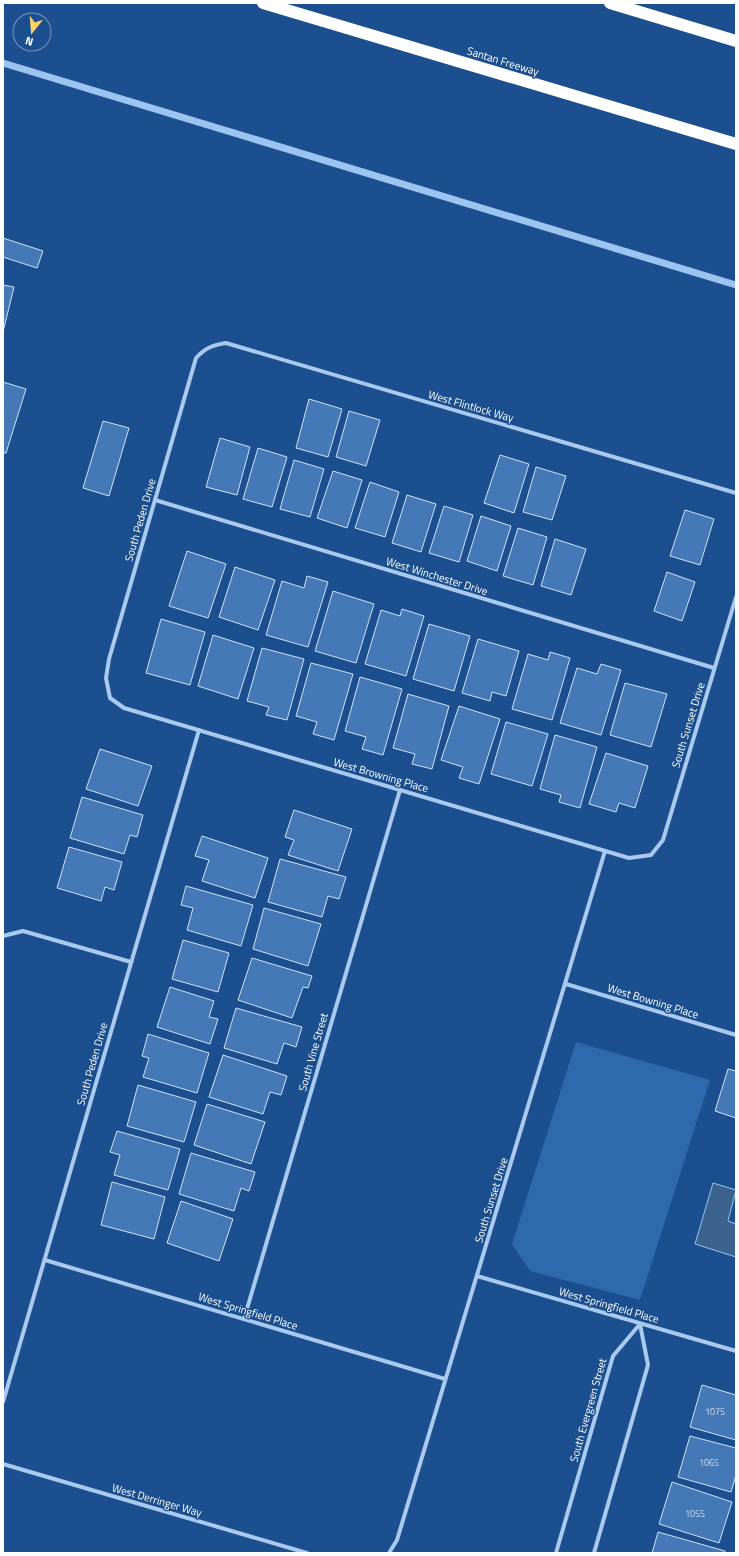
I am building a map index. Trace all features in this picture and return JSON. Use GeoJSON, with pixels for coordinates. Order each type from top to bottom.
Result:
{"type":"FeatureCollection","features":[{"type":"Feature","properties":{"kind":"highway","name":"Santan Freeway"},"geometry":{"type":"LineString","coordinates":[[263,3],[736,144]]}},
{"type":"Feature","properties":{"kind":"highway"},"geometry":{"type":"LineString","coordinates":[[610,3],[736,41]]}},
{"type":"Feature","properties":{"kind":"street","name":"West Flintlock Way"},"geometry":{"type":"LineString","coordinates":[[202,351],[213,345],[226,343],[736,493]]}},
{"type":"Feature","properties":{"kind":"street","name":"South Peden Drive"},"geometry":{"type":"LineString","coordinates":[[110,698],[106,678],[109,659],[196,358],[202,351]]}},
{"type":"Feature","properties":{"kind":"street","name":"West Winchester Drive"},"geometry":{"type":"LineString","coordinates":[[155,500],[714,668]]}},
{"type":"Feature","properties":{"kind":"street","name":"South Sunset Drive"},"geometry":{"type":"LineString","coordinates":[[651,855],[663,840],[736,597]]}},
{"type":"Feature","properties":{"kind":"street","name":"West Browning Place"},"geometry":{"type":"LineString","coordinates":[[110,698],[124,708],[629,858],[651,855]]}},
{"type":"Feature","properties":{"kind":"street","name":"South Peden Drive"},"geometry":{"type":"LineString","coordinates":[[3,1402],[199,730]]}},
{"type":"Feature","properties":{"kind":"street","name":"South Vine Street"},"geometry":{"type":"LineString","coordinates":[[244,1319],[400,790]]}},
{"type":"Feature","properties":{"kind":"street","name":"South Sunset Drive"},"geometry":{"type":"LineString","coordinates":[[389,1553],[397,1540],[605,851]]}},
{"type":"Feature","properties":{"kind":"street"},"geometry":{"type":"LineString","coordinates":[[3,936],[23,932],[68,943],[131,962]]}},
{"type":"Feature","properties":{"kind":"street","name":"West Bowning Place"},"geometry":{"type":"LineString","coordinates":[[566,984],[736,1035]]}},
{"type":"Feature","properties":{"kind":"street","name":"West Springfield Place"},"geometry":{"type":"LineString","coordinates":[[45,1260],[445,1379]]}},
{"type":"Feature","properties":{"kind":"street","name":"West Springfield Place"},"geometry":{"type":"LineString","coordinates":[[477,1276],[736,1351]]}},
{"type":"Feature","properties":{"kind":"street"},"geometry":{"type":"LineString","coordinates":[[594,1553],[648,1365],[640,1324]]}},
{"type":"Feature","properties":{"kind":"street","name":"South Evergreen Street"},"geometry":{"type":"LineString","coordinates":[[556,1553],[613,1356],[640,1324]]}},
{"type":"Feature","properties":{"kind":"street","name":"West Derringer Way"},"geometry":{"type":"LineString","coordinates":[[3,1464],[307,1553]]}},
{"type":"Feature","properties":{"kind":"shaded area"},"geometry":{"type":"Polygon","coordinates":[[[576,1042],[710,1080],[640,1300],[530,1271],[512,1244],[576,1042]]]}},
{"type":"Feature","properties":{"kind":"shaded area"},"geometry":{"type":"Polygon","coordinates":[[[713,1183],[736,1190],[728,1221],[736,1224],[736,1257],[695,1244],[713,1183]]]}},
{"type":"Feature","properties":{"kind":"building"},"geometry":{"type":"Polygon","coordinates":[[[3,238],[43,251],[37,268],[3,257],[3,238]]]}},
{"type":"Feature","properties":{"kind":"building"},"geometry":{"type":"Polygon","coordinates":[[[3,285],[14,287],[3,332],[3,285]]]}},
{"type":"Feature","properties":{"kind":"building"},"geometry":{"type":"Polygon","coordinates":[[[3,382],[26,389],[6,453],[3,453],[3,382]]]}},
{"type":"Feature","properties":{"kind":"building"},"geometry":{"type":"Polygon","coordinates":[[[309,399],[342,409],[328,457],[296,448],[309,399]]]}},
{"type":"Feature","properties":{"kind":"building"},"geometry":{"type":"Polygon","coordinates":[[[349,411],[380,420],[366,466],[336,457],[349,411]]]}},
{"type":"Feature","properties":{"kind":"building"},"geometry":{"type":"Polygon","coordinates":[[[103,421],[129,428],[109,496],[83,488],[103,421]]]}},
{"type":"Feature","properties":{"kind":"building"},"geometry":{"type":"Polygon","coordinates":[[[220,438],[250,447],[237,495],[206,487],[220,438]]]}},
{"type":"Feature","properties":{"kind":"building"},"geometry":{"type":"Polygon","coordinates":[[[258,448],[287,457],[272,507],[243,499],[258,448]]]}},
{"type":"Feature","properties":{"kind":"building"},"geometry":{"type":"Polygon","coordinates":[[[500,455],[529,464],[514,513],[484,503],[500,455]]]}},
{"type":"Feature","properties":{"kind":"building"},"geometry":{"type":"Polygon","coordinates":[[[294,460],[324,469],[310,517],[280,509],[294,460]]]}},
{"type":"Feature","properties":{"kind":"building"},"geometry":{"type":"Polygon","coordinates":[[[536,467],[566,476],[552,520],[523,512],[536,467]]]}},
{"type":"Feature","properties":{"kind":"building"},"geometry":{"type":"Polygon","coordinates":[[[333,471],[362,480],[347,528],[317,518],[333,471]]]}},
{"type":"Feature","properties":{"kind":"building"},"geometry":{"type":"Polygon","coordinates":[[[370,482],[399,492],[385,537],[355,528],[370,482]]]}},
{"type":"Feature","properties":{"kind":"building"},"geometry":{"type":"Polygon","coordinates":[[[407,495],[436,504],[421,552],[392,543],[407,495]]]}},
{"type":"Feature","properties":{"kind":"building"},"geometry":{"type":"Polygon","coordinates":[[[444,506],[473,515],[459,562],[429,553],[444,506]]]}},
{"type":"Feature","properties":{"kind":"building"},"geometry":{"type":"Polygon","coordinates":[[[685,510],[714,519],[700,565],[670,556],[685,510]]]}},
{"type":"Feature","properties":{"kind":"building"},"geometry":{"type":"Polygon","coordinates":[[[481,516],[511,526],[497,571],[467,561],[481,516]]]}},
{"type":"Feature","properties":{"kind":"building"},"geometry":{"type":"Polygon","coordinates":[[[518,528],[547,537],[533,585],[503,576],[518,528]]]}},
{"type":"Feature","properties":{"kind":"building"},"geometry":{"type":"Polygon","coordinates":[[[555,539],[586,549],[571,595],[541,586],[555,539]]]}},
{"type":"Feature","properties":{"kind":"building"},"geometry":{"type":"Polygon","coordinates":[[[187,551],[226,564],[208,618],[169,606],[187,551]]]}},
{"type":"Feature","properties":{"kind":"building"},"geometry":{"type":"Polygon","coordinates":[[[235,567],[275,580],[258,630],[219,617],[235,567]]]}},
{"type":"Feature","properties":{"kind":"building"},"geometry":{"type":"Polygon","coordinates":[[[667,572],[695,582],[682,621],[654,611],[667,572]]]}},
{"type":"Feature","properties":{"kind":"building"},"geometry":{"type":"Polygon","coordinates":[[[307,576],[328,582],[308,647],[266,635],[282,581],[304,588],[307,576]]]}},
{"type":"Feature","properties":{"kind":"building"},"geometry":{"type":"Polygon","coordinates":[[[333,591],[374,604],[356,663],[315,651],[333,591]]]}},
{"type":"Feature","properties":{"kind":"building"},"geometry":{"type":"Polygon","coordinates":[[[402,609],[424,616],[406,676],[365,664],[381,610],[400,616],[402,609]]]}},
{"type":"Feature","properties":{"kind":"building"},"geometry":{"type":"Polygon","coordinates":[[[161,619],[205,632],[190,685],[146,673],[161,619]]]}},
{"type":"Feature","properties":{"kind":"building"},"geometry":{"type":"Polygon","coordinates":[[[429,624],[470,636],[454,691],[413,679],[429,624]]]}},
{"type":"Feature","properties":{"kind":"building"},"geometry":{"type":"Polygon","coordinates":[[[213,635],[254,648],[238,699],[198,686],[213,635]]]}},
{"type":"Feature","properties":{"kind":"building"},"geometry":{"type":"Polygon","coordinates":[[[478,639],[519,651],[506,696],[492,692],[490,701],[462,693],[478,639]]]}},
{"type":"Feature","properties":{"kind":"building"},"geometry":{"type":"Polygon","coordinates":[[[262,648],[304,659],[287,720],[266,715],[269,707],[247,701],[262,648]]]}},
{"type":"Feature","properties":{"kind":"building"},"geometry":{"type":"Polygon","coordinates":[[[550,652],[570,658],[552,720],[512,709],[528,654],[548,660],[550,652]]]}},
{"type":"Feature","properties":{"kind":"building"},"geometry":{"type":"Polygon","coordinates":[[[311,663],[353,674],[334,740],[313,734],[317,722],[296,716],[311,663]]]}},
{"type":"Feature","properties":{"kind":"building"},"geometry":{"type":"Polygon","coordinates":[[[601,664],[621,670],[601,735],[560,723],[577,668],[597,674],[601,664]]]}},
{"type":"Feature","properties":{"kind":"building"},"geometry":{"type":"Polygon","coordinates":[[[360,677],[402,689],[383,755],[362,749],[366,737],[345,731],[360,677]]]}},
{"type":"Feature","properties":{"kind":"building"},"geometry":{"type":"Polygon","coordinates":[[[625,683],[667,694],[651,747],[610,735],[625,683]]]}},
{"type":"Feature","properties":{"kind":"building"},"geometry":{"type":"Polygon","coordinates":[[[408,694],[449,706],[432,769],[412,764],[415,754],[393,748],[408,694]]]}},
{"type":"Feature","properties":{"kind":"building"},"geometry":{"type":"Polygon","coordinates":[[[459,706],[500,719],[479,784],[459,778],[463,767],[441,760],[459,706]]]}},
{"type":"Feature","properties":{"kind":"building"},"geometry":{"type":"Polygon","coordinates":[[[506,722],[548,734],[532,786],[491,774],[506,722]]]}},
{"type":"Feature","properties":{"kind":"building"},"geometry":{"type":"Polygon","coordinates":[[[555,735],[597,747],[580,808],[559,802],[561,795],[540,789],[555,735]]]}},
{"type":"Feature","properties":{"kind":"building"},"geometry":{"type":"Polygon","coordinates":[[[100,749],[152,766],[138,806],[86,789],[100,749]]]}},
{"type":"Feature","properties":{"kind":"building"},"geometry":{"type":"Polygon","coordinates":[[[606,753],[648,766],[635,808],[619,803],[616,812],[589,804],[606,753]]]}},
{"type":"Feature","properties":{"kind":"building"},"geometry":{"type":"Polygon","coordinates":[[[82,797],[143,815],[137,837],[130,835],[124,854],[70,838],[82,797]]]}},
{"type":"Feature","properties":{"kind":"building"},"geometry":{"type":"Polygon","coordinates":[[[294,810],[352,829],[338,871],[288,855],[294,840],[285,837],[294,810]]]}},
{"type":"Feature","properties":{"kind":"building"},"geometry":{"type":"Polygon","coordinates":[[[202,836],[268,858],[255,898],[202,881],[209,860],[195,856],[202,836]]]}},
{"type":"Feature","properties":{"kind":"building"},"geometry":{"type":"Polygon","coordinates":[[[69,847],[122,862],[114,890],[105,887],[101,901],[57,888],[69,847]]]}},
{"type":"Feature","properties":{"kind":"building"},"geometry":{"type":"Polygon","coordinates":[[[280,859],[346,877],[339,899],[328,896],[322,917],[268,902],[280,859]]]}},
{"type":"Feature","properties":{"kind":"building"},"geometry":{"type":"Polygon","coordinates":[[[186,886],[253,905],[241,946],[187,930],[193,908],[181,905],[186,886]]]}},
{"type":"Feature","properties":{"kind":"building"},"geometry":{"type":"Polygon","coordinates":[[[264,908],[321,924],[308,966],[253,949],[264,908]]]}},
{"type":"Feature","properties":{"kind":"building"},"geometry":{"type":"Polygon","coordinates":[[[183,940],[229,953],[218,992],[172,979],[183,940]]]}},
{"type":"Feature","properties":{"kind":"building"},"geometry":{"type":"Polygon","coordinates":[[[252,958],[312,976],[308,988],[303,987],[292,1018],[238,1000],[252,958]]]}},
{"type":"Feature","properties":{"kind":"building"},"geometry":{"type":"Polygon","coordinates":[[[170,987],[214,1001],[209,1017],[218,1019],[210,1044],[157,1027],[170,987]]]}},
{"type":"Feature","properties":{"kind":"building"},"geometry":{"type":"Polygon","coordinates":[[[236,1008],[302,1027],[296,1047],[284,1043],[277,1064],[224,1048],[236,1008]]]}},
{"type":"Feature","properties":{"kind":"building"},"geometry":{"type":"Polygon","coordinates":[[[148,1034],[209,1053],[197,1093],[143,1077],[149,1058],[142,1056],[148,1034]]]}},
{"type":"Feature","properties":{"kind":"building"},"geometry":{"type":"Polygon","coordinates":[[[223,1055],[287,1076],[281,1095],[270,1092],[263,1114],[209,1097],[223,1055]]]}},
{"type":"Feature","properties":{"kind":"building"},"geometry":{"type":"Polygon","coordinates":[[[728,1069],[736,1071],[736,1118],[715,1111],[728,1069]]]}},
{"type":"Feature","properties":{"kind":"building"},"geometry":{"type":"Polygon","coordinates":[[[138,1085],[196,1102],[184,1142],[127,1126],[138,1085]]]}},
{"type":"Feature","properties":{"kind":"building"},"geometry":{"type":"Polygon","coordinates":[[[207,1104],[265,1122],[251,1164],[194,1145],[207,1104]]]}},
{"type":"Feature","properties":{"kind":"building"},"geometry":{"type":"Polygon","coordinates":[[[117,1131],[180,1149],[168,1190],[114,1175],[120,1155],[110,1152],[117,1131]]]}},
{"type":"Feature","properties":{"kind":"building"},"geometry":{"type":"Polygon","coordinates":[[[191,1153],[255,1172],[249,1191],[241,1188],[234,1211],[179,1194],[191,1153]]]}},
{"type":"Feature","properties":{"kind":"building"},"geometry":{"type":"Polygon","coordinates":[[[112,1182],[165,1197],[154,1239],[101,1225],[112,1182]]]}},
{"type":"Feature","properties":{"kind":"building"},"geometry":{"type":"Polygon","coordinates":[[[181,1201],[233,1219],[219,1261],[167,1243],[181,1201]]]}},
{"type":"Feature","properties":{"kind":"building"},"geometry":{"type":"Polygon","coordinates":[[[702,1385],[736,1395],[736,1440],[690,1427],[702,1385]]]}},
{"type":"Feature","properties":{"kind":"building"},"geometry":{"type":"Polygon","coordinates":[[[690,1436],[736,1448],[736,1475],[731,1492],[678,1477],[690,1436]]]}},
{"type":"Feature","properties":{"kind":"building"},"geometry":{"type":"Polygon","coordinates":[[[672,1482],[732,1502],[719,1543],[659,1524],[672,1482]]]}},
{"type":"Feature","properties":{"kind":"building"},"geometry":{"type":"Polygon","coordinates":[[[658,1532],[725,1551],[725,1553],[652,1553],[658,1532]]]}},
{"type":"Feature","properties":{"kind":"waterway"},"geometry":{"type":"LineString","coordinates":[[3,63],[736,285]]}}]}
